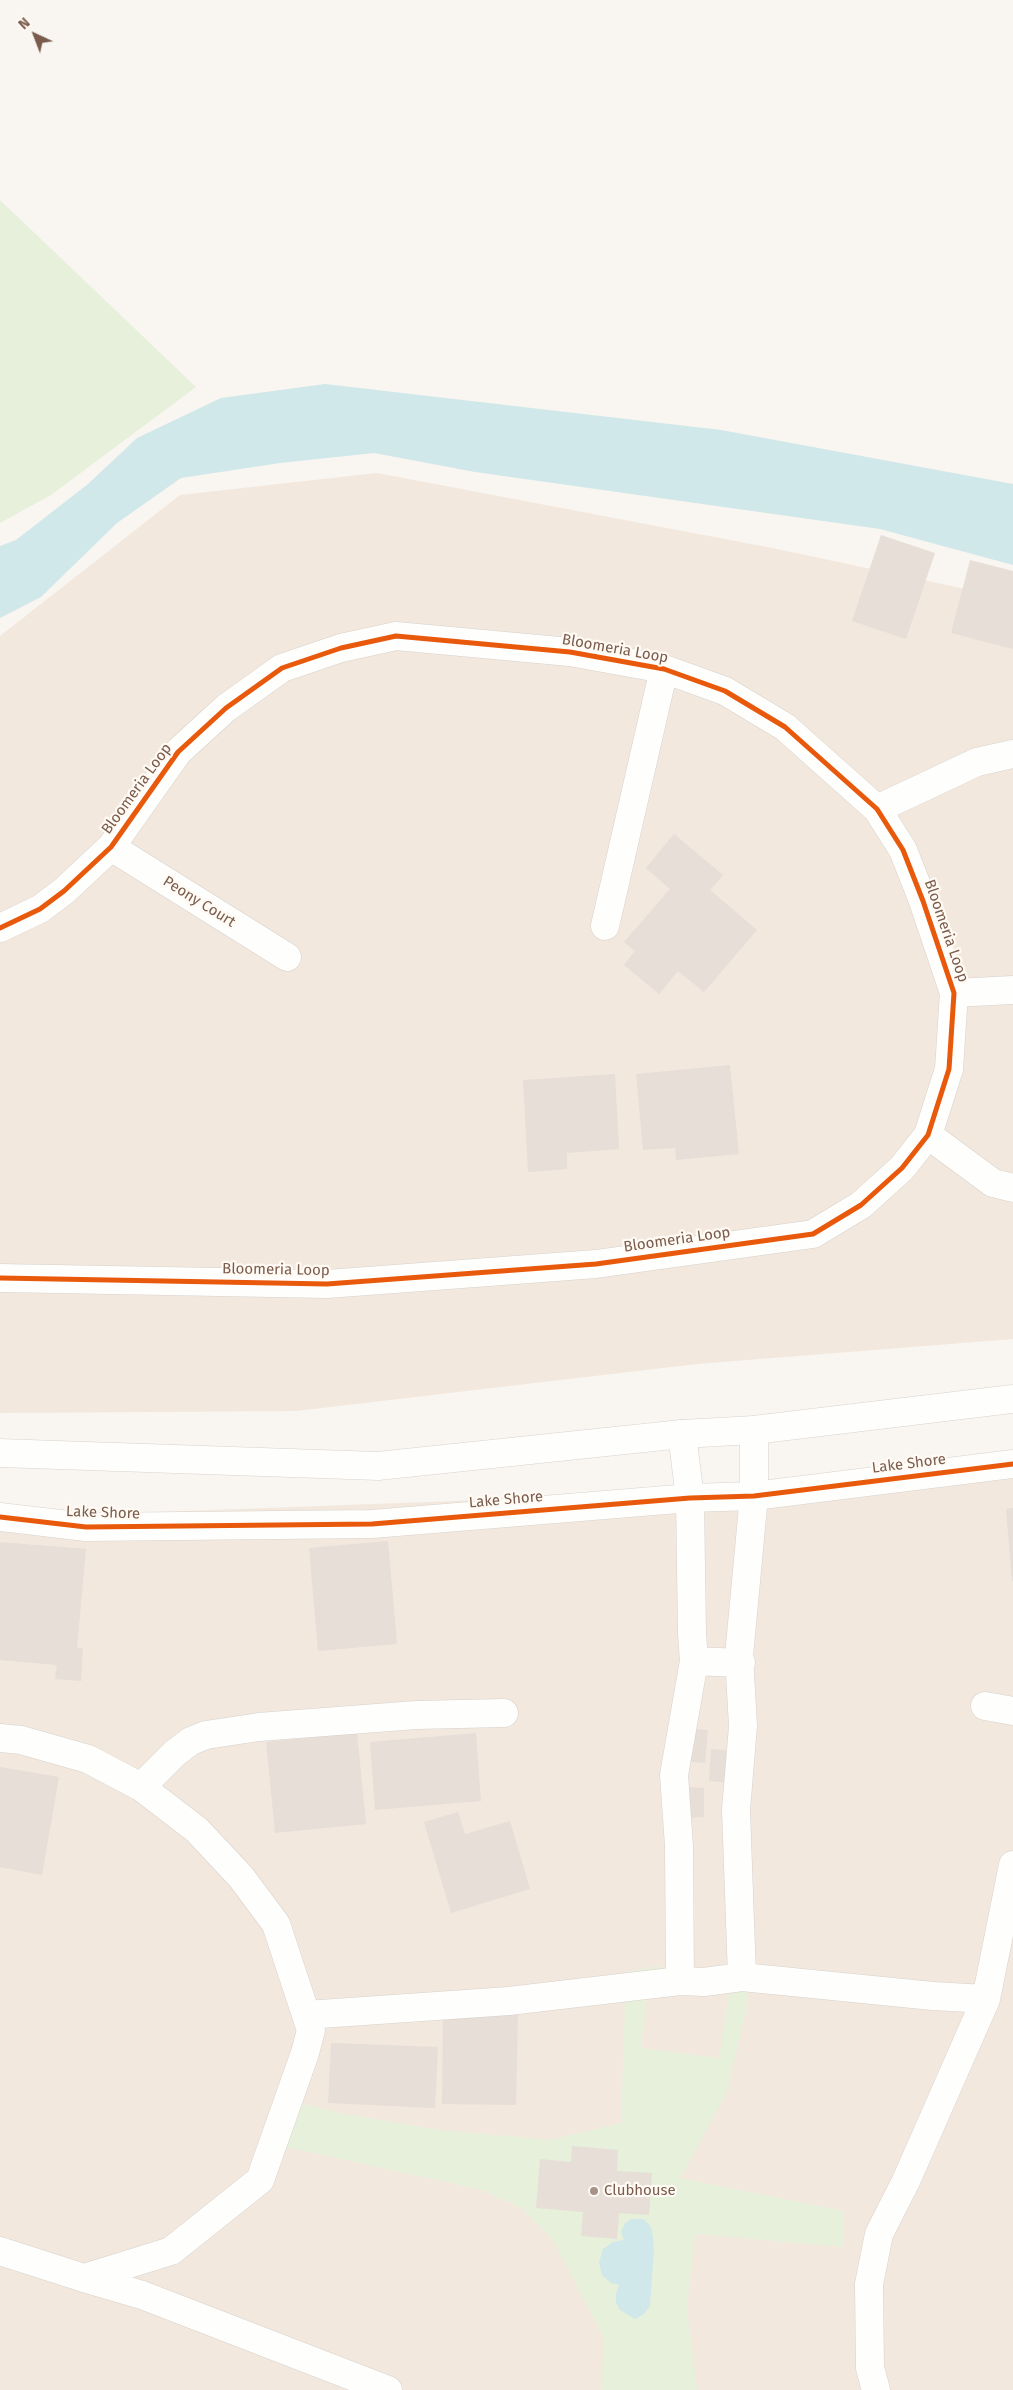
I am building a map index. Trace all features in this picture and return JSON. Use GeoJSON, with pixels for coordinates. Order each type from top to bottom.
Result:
{"type":"FeatureCollection","features":[{"type":"Feature","properties":{"kind":"street","name":"Bloomeria Loop"},"geometry":{"type":"LineString","coordinates":[[0,928],[40,909],[64,891],[111,847],[178,752],[226,708],[282,668],[340,648],[396,636],[570,652],[664,669],[725,691],[785,727],[877,809],[903,850],[923,901],[954,993],[949,1069],[928,1135],[902,1168],[861,1205],[813,1234],[596,1264],[327,1284],[0,1278]]}},
{"type":"Feature","properties":{"kind":"street"},"geometry":{"type":"LineString","coordinates":[[605,926],[664,669]]}},
{"type":"Feature","properties":{"kind":"street"},"geometry":{"type":"LineString","coordinates":[[877,809],[977,762],[1013,754]]}},
{"type":"Feature","properties":{"kind":"street","name":"Peony Court"},"geometry":{"type":"LineString","coordinates":[[111,847],[287,957]]}},
{"type":"Feature","properties":{"kind":"street"},"geometry":{"type":"LineString","coordinates":[[954,993],[1013,990]]}},
{"type":"Feature","properties":{"kind":"street"},"geometry":{"type":"LineString","coordinates":[[928,1135],[992,1183],[1013,1188]]}},
{"type":"Feature","properties":{"kind":"street"},"geometry":{"type":"LineString","coordinates":[[0,1453],[378,1466],[682,1434],[754,1430],[1013,1399]]}},
{"type":"Feature","properties":{"kind":"street"},"geometry":{"type":"LineString","coordinates":[[742,1977],[736,1810],[743,1726],[741,1663],[739,1656],[754,1496],[754,1430]]}},
{"type":"Feature","properties":{"kind":"street"},"geometry":{"type":"LineString","coordinates":[[680,1981],[679,1846],[674,1775],[694,1661],[690,1498],[682,1434]]}},
{"type":"Feature","properties":{"kind":"street","name":"Lake Shore"},"geometry":{"type":"LineString","coordinates":[[0,1517],[86,1528],[372,1524],[690,1498],[754,1496],[1013,1464]]}},
{"type":"Feature","properties":{"kind":"street"},"geometry":{"type":"LineString","coordinates":[[694,1661],[741,1663]]}},
{"type":"Feature","properties":{"kind":"street"},"geometry":{"type":"LineString","coordinates":[[984,1706],[1013,1711]]}},
{"type":"Feature","properties":{"kind":"street"},"geometry":{"type":"LineString","coordinates":[[141,1787],[175,1753],[191,1741],[206,1735],[259,1727],[416,1714],[504,1714]]}},
{"type":"Feature","properties":{"kind":"street"},"geometry":{"type":"LineString","coordinates":[[0,1738],[21,1740],[88,1759],[141,1787],[197,1830],[241,1877],[276,1924],[311,2030],[306,2053],[260,2180],[170,2251],[84,2278]]}},
{"type":"Feature","properties":{"kind":"street"},"geometry":{"type":"LineString","coordinates":[[876,2390],[870,2368],[869,2284],[879,2234],[906,2181],[986,1999],[1013,1865]]}},
{"type":"Feature","properties":{"kind":"street"},"geometry":{"type":"LineString","coordinates":[[306,2015],[509,2001],[680,1981],[704,1982],[742,1977],[934,1996],[986,1999]]}},
{"type":"Feature","properties":{"kind":"street"},"geometry":{"type":"LineString","coordinates":[[0,2252],[142,2295],[388,2390]]}},
{"type":"Feature","properties":{"kind":"shaded area"},"geometry":{"type":"Polygon","coordinates":[[[377,473],[772,548],[1013,599],[1013,1339],[697,1364],[296,1411],[0,1413],[0,636],[180,495],[377,473]]]}},
{"type":"Feature","properties":{"kind":"shaded area"},"geometry":{"type":"Polygon","coordinates":[[[1013,1474],[1013,2390],[0,2390],[0,1518],[721,1491],[1013,1474]]]}},
{"type":"Feature","properties":{"kind":"green space"},"geometry":{"type":"Polygon","coordinates":[[[0,200],[196,387],[51,495],[0,523],[0,200]]]}},
{"type":"Feature","properties":{"kind":"green space"},"geometry":{"type":"Polygon","coordinates":[[[659,1966],[663,1984],[649,1982],[641,2048],[719,2058],[729,1992],[749,1971],[746,2012],[726,2094],[680,2178],[844,2211],[843,2247],[695,2234],[687,2308],[697,2390],[601,2390],[604,2339],[553,2240],[522,2209],[483,2190],[286,2147],[295,2102],[339,2113],[440,2130],[550,2140],[621,2123],[626,1972],[659,1966]]]}},
{"type":"Feature","properties":{"kind":"water"},"geometry":{"type":"Polygon","coordinates":[[[325,384],[721,430],[1013,484],[1013,565],[880,529],[475,472],[374,453],[280,463],[181,478],[117,523],[41,597],[0,618],[0,546],[16,540],[88,484],[137,438],[221,398],[325,384]]]}},
{"type":"Feature","properties":{"kind":"water"},"geometry":{"type":"Polygon","coordinates":[[[631,2219],[643,2219],[649,2224],[652,2230],[654,2249],[650,2306],[644,2314],[635,2319],[620,2310],[616,2303],[619,2285],[611,2283],[602,2275],[599,2263],[603,2249],[613,2242],[624,2240],[621,2232],[625,2223],[631,2219]]]}},
{"type":"Feature","properties":{"kind":"building"},"geometry":{"type":"Polygon","coordinates":[[[881,535],[935,553],[906,639],[852,621],[881,535]]]}},
{"type":"Feature","properties":{"kind":"building"},"geometry":{"type":"Polygon","coordinates":[[[970,560],[1013,571],[1013,649],[951,633],[970,560]]]}},
{"type":"Feature","properties":{"kind":"building"},"geometry":{"type":"Polygon","coordinates":[[[674,834],[723,875],[710,890],[757,930],[704,992],[678,971],[659,994],[624,965],[635,951],[624,942],[670,889],[646,868],[674,834]]]}},
{"type":"Feature","properties":{"kind":"building"},"geometry":{"type":"Polygon","coordinates":[[[730,1065],[739,1154],[676,1160],[675,1148],[643,1150],[636,1074],[730,1065]]]}},
{"type":"Feature","properties":{"kind":"building"},"geometry":{"type":"Polygon","coordinates":[[[615,1074],[619,1149],[567,1153],[567,1169],[528,1172],[523,1080],[615,1074]]]}},
{"type":"Feature","properties":{"kind":"building"},"geometry":{"type":"Polygon","coordinates":[[[1013,1508],[1013,1581],[1012,1581],[1006,1509],[1013,1508]]]}},
{"type":"Feature","properties":{"kind":"building"},"geometry":{"type":"Polygon","coordinates":[[[388,1541],[397,1644],[318,1651],[309,1548],[388,1541]]]}},
{"type":"Feature","properties":{"kind":"building"},"geometry":{"type":"Polygon","coordinates":[[[0,1542],[86,1549],[77,1648],[83,1648],[81,1681],[55,1679],[57,1665],[0,1660],[0,1542]]]}},
{"type":"Feature","properties":{"kind":"building"},"geometry":{"type":"Polygon","coordinates":[[[684,1728],[708,1730],[705,1763],[682,1761],[684,1728]]]}},
{"type":"Feature","properties":{"kind":"building"},"geometry":{"type":"Polygon","coordinates":[[[357,1733],[366,1824],[275,1833],[266,1742],[357,1733]]]}},
{"type":"Feature","properties":{"kind":"building"},"geometry":{"type":"Polygon","coordinates":[[[476,1733],[481,1801],[375,1810],[370,1742],[476,1733]]]}},
{"type":"Feature","properties":{"kind":"building"},"geometry":{"type":"Polygon","coordinates":[[[711,1749],[735,1751],[733,1783],[709,1781],[711,1749]]]}},
{"type":"Feature","properties":{"kind":"building"},"geometry":{"type":"Polygon","coordinates":[[[0,1767],[59,1777],[42,1875],[0,1867],[0,1767]]]}},
{"type":"Feature","properties":{"kind":"building"},"geometry":{"type":"Polygon","coordinates":[[[687,1787],[704,1788],[704,1817],[685,1818],[687,1787]]]}},
{"type":"Feature","properties":{"kind":"building"},"geometry":{"type":"Polygon","coordinates":[[[458,1812],[465,1834],[510,1821],[530,1889],[451,1913],[424,1822],[458,1812]]]}},
{"type":"Feature","properties":{"kind":"building"},"geometry":{"type":"Polygon","coordinates":[[[443,2014],[518,2015],[516,2105],[442,2104],[443,2014]]]}},
{"type":"Feature","properties":{"kind":"building"},"geometry":{"type":"Polygon","coordinates":[[[331,2043],[438,2047],[435,2108],[328,2103],[331,2043]]]}},
{"type":"Feature","properties":{"kind":"building","name":"Clubhouse"},"geometry":{"type":"Polygon","coordinates":[[[572,2146],[618,2150],[617,2171],[652,2173],[649,2215],[619,2213],[617,2239],[581,2236],[583,2212],[536,2208],[540,2159],[571,2162],[572,2146]]]}},
{"type":"Feature","properties":{"kind":"cycle path"},"geometry":{"type":"LineString","coordinates":[[0,928],[40,909],[64,891],[111,847],[178,752],[226,708],[282,668],[341,648],[396,636],[570,652],[664,669],[725,691],[785,727],[877,809],[903,850],[923,901],[954,993],[949,1069],[928,1135],[902,1168],[861,1205],[813,1234],[596,1264],[327,1284],[0,1278]]}},
{"type":"Feature","properties":{"kind":"cycle path"},"geometry":{"type":"LineString","coordinates":[[0,1517],[86,1527],[372,1524],[690,1498],[754,1496],[1013,1464]]}},
{"type":"Feature","properties":{"kind":"place","name":"Clubhouse"},"geometry":{"type":"Point","coordinates":[594,2191]}}]}
